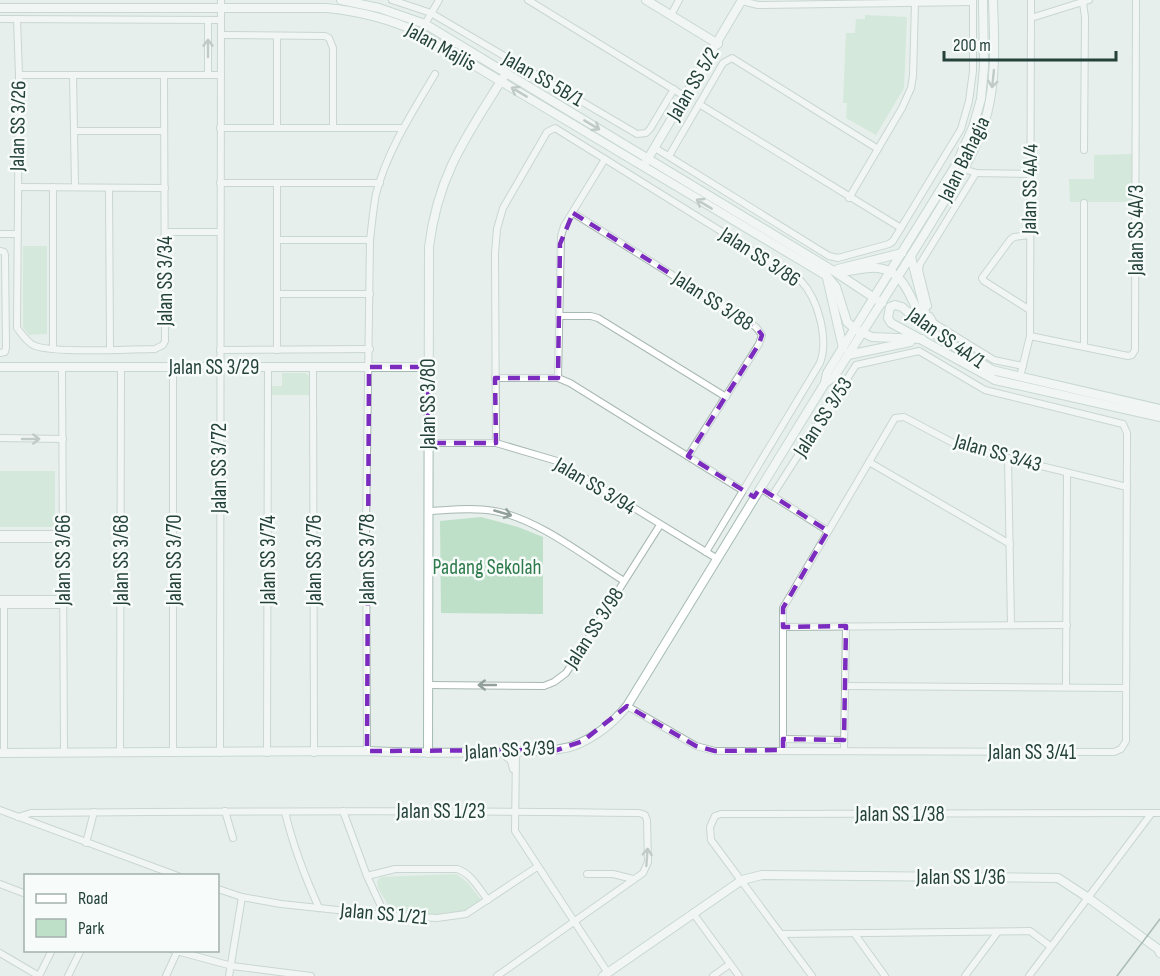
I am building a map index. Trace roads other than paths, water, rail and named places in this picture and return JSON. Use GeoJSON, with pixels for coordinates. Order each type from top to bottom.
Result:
{"type":"FeatureCollection","features":[{"type":"Feature","properties":{"kind":"street","name":"Jalan Majlis"},"geometry":{"type":"LineString","coordinates":[[341,0],[379,8],[424,24],[503,77],[882,303]]}},
{"type":"Feature","properties":{"kind":"street","name":"Jalan SS 5B/1"},"geometry":{"type":"LineString","coordinates":[[392,0],[431,13],[638,134],[642,135],[650,129],[674,89]]}},
{"type":"Feature","properties":{"kind":"street"},"geometry":{"type":"LineString","coordinates":[[424,24],[439,0]]}},
{"type":"Feature","properties":{"kind":"street"},"geometry":{"type":"LineString","coordinates":[[528,0],[686,97]]}},
{"type":"Feature","properties":{"kind":"street"},"geometry":{"type":"LineString","coordinates":[[646,0],[718,44]]}},
{"type":"Feature","properties":{"kind":"street"},"geometry":{"type":"LineString","coordinates":[[671,15],[679,0]]}},
{"type":"Feature","properties":{"kind":"street"},"geometry":{"type":"LineString","coordinates":[[655,148],[829,256],[838,258],[889,244],[961,129],[969,101],[973,71],[973,1],[915,3],[742,0]]}},
{"type":"Feature","properties":{"kind":"street","name":"Jalan SS 5/2"},"geometry":{"type":"LineString","coordinates":[[646,163],[742,0]]}},
{"type":"Feature","properties":{"kind":"street","name":"Jalan Bahagia"},"geometry":{"type":"LineString","coordinates":[[882,303],[898,278],[906,255],[956,165],[973,127],[981,99],[984,67],[983,0]]}},
{"type":"Feature","properties":{"kind":"street","name":"Jalan Bahagia"},"geometry":{"type":"LineString","coordinates":[[874,298],[890,271],[906,255],[964,169],[982,131],[990,100],[994,68],[993,0]]}},
{"type":"Feature","properties":{"kind":"street","name":"Jalan SS 4A/4"},"geometry":{"type":"LineString","coordinates":[[1020,377],[1030,336],[1031,0]]}},
{"type":"Feature","properties":{"kind":"street","name":"Jalan SS 4A/3"},"geometry":{"type":"LineString","coordinates":[[1030,336],[1128,356],[1132,355],[1135,350],[1136,0]]}},
{"type":"Feature","properties":{"kind":"street"},"geometry":{"type":"LineString","coordinates":[[1031,18],[1086,1],[1084,150]]}},
{"type":"Feature","properties":{"kind":"street"},"geometry":{"type":"LineString","coordinates":[[849,198],[907,99],[911,88],[914,76],[915,3]]}},
{"type":"Feature","properties":{"kind":"street","name":"Jalan Majlis"},"geometry":{"type":"LineString","coordinates":[[0,8],[221,4],[326,8],[377,16],[420,33],[503,77]]}},
{"type":"Feature","properties":{"kind":"street","name":"Jalan SS 3/72"},"geometry":{"type":"LineString","coordinates":[[220,753],[221,4]]}},
{"type":"Feature","properties":{"kind":"street"},"geometry":{"type":"LineString","coordinates":[[0,19],[221,20]]}},
{"type":"Feature","properties":{"kind":"street","name":"Jalan SS 3/26"},"geometry":{"type":"LineString","coordinates":[[17,19],[19,75],[17,328],[26,338]]}},
{"type":"Feature","properties":{"kind":"street"},"geometry":{"type":"LineString","coordinates":[[208,20],[208,75]]}},
{"type":"Feature","properties":{"kind":"street"},"geometry":{"type":"LineString","coordinates":[[221,35],[325,36],[328,38],[333,48],[333,128]]}},
{"type":"Feature","properties":{"kind":"street"},"geometry":{"type":"LineString","coordinates":[[277,128],[278,36]]}},
{"type":"Feature","properties":{"kind":"street"},"geometry":{"type":"LineString","coordinates":[[669,156],[723,63],[732,58],[878,150]]}},
{"type":"Feature","properties":{"kind":"street","name":"Jalan SS 3/78"},"geometry":{"type":"LineString","coordinates":[[367,752],[366,525],[370,240],[380,183],[404,128],[435,74]]}},
{"type":"Feature","properties":{"kind":"street"},"geometry":{"type":"LineString","coordinates":[[19,75],[221,75]]}},
{"type":"Feature","properties":{"kind":"street"},"geometry":{"type":"LineString","coordinates":[[73,75],[75,187]]}},
{"type":"Feature","properties":{"kind":"street","name":"Jalan SS 3/34"},"geometry":{"type":"LineString","coordinates":[[26,338],[35,346],[53,350],[155,349],[163,345],[165,341],[164,75]]}},
{"type":"Feature","properties":{"kind":"street","name":"Jalan SS 3/80"},"geometry":{"type":"LineString","coordinates":[[428,753],[429,246],[435,208],[443,181],[459,148],[503,77]]}},
{"type":"Feature","properties":{"kind":"street"},"geometry":{"type":"LineString","coordinates":[[699,105],[901,228]]}},
{"type":"Feature","properties":{"kind":"street"},"geometry":{"type":"LineString","coordinates":[[220,128],[404,128]]}},
{"type":"Feature","properties":{"kind":"street","name":"Jalan SS 3/86"},"geometry":{"type":"LineString","coordinates":[[495,378],[497,229],[507,200],[547,132],[555,128],[801,281],[811,293],[824,341],[823,355],[706,552]]}},
{"type":"Feature","properties":{"kind":"street"},"geometry":{"type":"LineString","coordinates":[[74,131],[164,131]]}},
{"type":"Feature","properties":{"kind":"street"},"geometry":{"type":"LineString","coordinates":[[558,378],[561,236],[605,159]]}},
{"type":"Feature","properties":{"kind":"street"},"geometry":{"type":"LineString","coordinates":[[964,169],[976,173],[1031,174]]}},
{"type":"Feature","properties":{"kind":"street"},"geometry":{"type":"LineString","coordinates":[[976,173],[920,264],[919,270],[931,320],[994,360],[1023,366]]}},
{"type":"Feature","properties":{"kind":"street"},"geometry":{"type":"LineString","coordinates":[[220,183],[380,183]]}},
{"type":"Feature","properties":{"kind":"street"},"geometry":{"type":"LineString","coordinates":[[277,183],[277,350]]}},
{"type":"Feature","properties":{"kind":"street"},"geometry":{"type":"LineString","coordinates":[[18,187],[165,188]]}},
{"type":"Feature","properties":{"kind":"street"},"geometry":{"type":"LineString","coordinates":[[53,187],[53,350]]}},
{"type":"Feature","properties":{"kind":"street"},"geometry":{"type":"LineString","coordinates":[[109,188],[110,349]]}},
{"type":"Feature","properties":{"kind":"street"},"geometry":{"type":"LineString","coordinates":[[1084,203],[1084,346]]}},
{"type":"Feature","properties":{"kind":"street","name":"Jalan SS 3/88"},"geometry":{"type":"LineString","coordinates":[[573,213],[756,327],[762,335],[759,344],[688,456]]}},
{"type":"Feature","properties":{"kind":"street"},"geometry":{"type":"LineString","coordinates":[[165,232],[220,232]]}},
{"type":"Feature","properties":{"kind":"street"},"geometry":{"type":"LineString","coordinates":[[0,234],[17,234]]}},
{"type":"Feature","properties":{"kind":"street"},"geometry":{"type":"LineString","coordinates":[[1029,235],[1014,237],[982,278],[1030,310]]}},
{"type":"Feature","properties":{"kind":"street"},"geometry":{"type":"LineString","coordinates":[[277,240],[370,240]]}},
{"type":"Feature","properties":{"kind":"street"},"geometry":{"type":"LineString","coordinates":[[0,251],[5,255],[6,347],[0,353]]}},
{"type":"Feature","properties":{"kind":"street"},"geometry":{"type":"LineString","coordinates":[[829,273],[906,255],[930,331]]}},
{"type":"Feature","properties":{"kind":"street"},"geometry":{"type":"LineString","coordinates":[[829,273],[878,268],[890,271],[911,294],[920,316],[930,331]]}},
{"type":"Feature","properties":{"kind":"street"},"geometry":{"type":"LineString","coordinates":[[829,273],[847,321],[859,331],[872,337],[922,339]]}},
{"type":"Feature","properties":{"kind":"street"},"geometry":{"type":"LineString","coordinates":[[829,273],[846,351],[922,339]]}},
{"type":"Feature","properties":{"kind":"street"},"geometry":{"type":"LineString","coordinates":[[277,294],[370,294]]}},
{"type":"Feature","properties":{"kind":"street","name":"Jalan SS 3/39"},"geometry":{"type":"LineString","coordinates":[[859,331],[874,298]]}},
{"type":"Feature","properties":{"kind":"street","name":"Jalan SS 3/39"},"geometry":{"type":"LineString","coordinates":[[2,753],[516,752],[557,750],[583,741],[609,725],[627,706],[825,383],[834,377],[846,351],[882,303]]}},
{"type":"Feature","properties":{"kind":"street","name":"Jalan SS 4A/1"},"geometry":{"type":"LineString","coordinates":[[1160,409],[1063,391],[989,378],[891,323],[888,318],[890,308],[895,305],[902,306],[930,331],[992,370],[1063,391],[1160,417]]}},
{"type":"Feature","properties":{"kind":"street"},"geometry":{"type":"LineString","coordinates":[[559,316],[598,318],[726,397]]}},
{"type":"Feature","properties":{"kind":"street"},"geometry":{"type":"LineString","coordinates":[[220,350],[370,349]]}},
{"type":"Feature","properties":{"kind":"street","name":"Jalan SS 3/53"},"geometry":{"type":"LineString","coordinates":[[772,496],[856,365],[919,351],[985,390],[1123,424]]}},
{"type":"Feature","properties":{"kind":"street","name":"Jalan SS 3/29"},"geometry":{"type":"LineString","coordinates":[[0,367],[428,367]]}},
{"type":"Feature","properties":{"kind":"street","name":"Jalan SS 3/66"},"geometry":{"type":"LineString","coordinates":[[62,367],[64,753]]}},
{"type":"Feature","properties":{"kind":"street","name":"Jalan SS 3/68"},"geometry":{"type":"LineString","coordinates":[[120,752],[121,367]]}},
{"type":"Feature","properties":{"kind":"street","name":"Jalan SS 3/70"},"geometry":{"type":"LineString","coordinates":[[173,367],[173,753]]}},
{"type":"Feature","properties":{"kind":"street","name":"Jalan SS 3/74"},"geometry":{"type":"LineString","coordinates":[[267,753],[268,367]]}},
{"type":"Feature","properties":{"kind":"street","name":"Jalan SS 3/76"},"geometry":{"type":"LineString","coordinates":[[313,367],[314,753]]}},
{"type":"Feature","properties":{"kind":"street"},"geometry":{"type":"LineString","coordinates":[[496,443],[495,378],[558,378],[570,383],[742,490]]}},
{"type":"Feature","properties":{"kind":"street"},"geometry":{"type":"LineString","coordinates":[[1059,408],[1063,391]]}},
{"type":"Feature","properties":{"kind":"street","name":"Jalan SS 3/43"},"geometry":{"type":"LineString","coordinates":[[783,750],[783,608],[893,420],[901,417],[924,426],[959,446],[1127,487]]}},
{"type":"Feature","properties":{"kind":"street","name":"Jalan SS 3/41"},"geometry":{"type":"LineString","coordinates":[[627,706],[696,746],[715,751],[1114,752],[1121,749],[1126,741],[1127,433],[1123,424]]}},
{"type":"Feature","properties":{"kind":"street"},"geometry":{"type":"LineString","coordinates":[[0,438],[63,439]]}},
{"type":"Feature","properties":{"kind":"street","name":"Jalan SS 3/94"},"geometry":{"type":"LineString","coordinates":[[428,443],[496,443],[558,461],[716,558]]}},
{"type":"Feature","properties":{"kind":"street"},"geometry":{"type":"LineString","coordinates":[[1008,458],[1011,625]]}},
{"type":"Feature","properties":{"kind":"street"},"geometry":{"type":"LineString","coordinates":[[869,462],[1010,544]]}},
{"type":"Feature","properties":{"kind":"street"},"geometry":{"type":"LineString","coordinates":[[1066,687],[1067,472]]}},
{"type":"Feature","properties":{"kind":"street"},"geometry":{"type":"LineString","coordinates":[[760,488],[828,531]]}},
{"type":"Feature","properties":{"kind":"street"},"geometry":{"type":"LineString","coordinates":[[429,511],[482,509],[510,515],[537,526],[624,581]]}},
{"type":"Feature","properties":{"kind":"street","name":"Jalan SS 3/98"},"geometry":{"type":"LineString","coordinates":[[429,685],[544,686],[554,682],[566,673],[660,525]]}},
{"type":"Feature","properties":{"kind":"street"},"geometry":{"type":"LineString","coordinates":[[0,534],[63,537]]}},
{"type":"Feature","properties":{"kind":"street"},"geometry":{"type":"LineString","coordinates":[[0,539],[63,537]]}},
{"type":"Feature","properties":{"kind":"street"},"geometry":{"type":"LineString","coordinates":[[2,753],[1,603],[63,602]]}},
{"type":"Feature","properties":{"kind":"street"},"geometry":{"type":"LineString","coordinates":[[783,627],[1066,625]]}},
{"type":"Feature","properties":{"kind":"street"},"geometry":{"type":"LineString","coordinates":[[844,750],[846,627]]}},
{"type":"Feature","properties":{"kind":"street"},"geometry":{"type":"LineString","coordinates":[[845,686],[1126,688]]}},
{"type":"Feature","properties":{"kind":"street"},"geometry":{"type":"LineString","coordinates":[[783,739],[844,740]]}},
{"type":"Feature","properties":{"kind":"street"},"geometry":{"type":"LineString","coordinates":[[500,752],[511,761],[515,779]]}},
{"type":"Feature","properties":{"kind":"street"},"geometry":{"type":"LineString","coordinates":[[516,752],[515,831],[606,974],[742,880],[812,976]]}},
{"type":"Feature","properties":{"kind":"street"},"geometry":{"type":"LineString","coordinates":[[0,810],[172,874]]}},
{"type":"Feature","properties":{"kind":"street"},"geometry":{"type":"LineString","coordinates":[[225,811],[232,838]]}},
{"type":"Feature","properties":{"kind":"street","name":"Jalan SS 1/23"},"geometry":{"type":"LineString","coordinates":[[18,817],[31,813],[225,811],[514,811],[639,813],[645,815],[648,862],[643,873],[497,976]]}},
{"type":"Feature","properties":{"kind":"street"},"geometry":{"type":"LineString","coordinates":[[343,811],[367,876],[385,915]]}},
{"type":"Feature","properties":{"kind":"street"},"geometry":{"type":"LineString","coordinates":[[86,843],[94,812]]}},
{"type":"Feature","properties":{"kind":"street"},"geometry":{"type":"LineString","coordinates":[[285,812],[296,853],[319,908]]}},
{"type":"Feature","properties":{"kind":"street"},"geometry":{"type":"LineString","coordinates":[[1029,976],[1151,813]]}},
{"type":"Feature","properties":{"kind":"street","name":"Jalan SS 1/38"},"geometry":{"type":"LineString","coordinates":[[742,880],[711,840],[710,827],[715,816],[721,814],[1160,813]]}},
{"type":"Feature","properties":{"kind":"street","name":"Jalan SS 1/21"},"geometry":{"type":"LineString","coordinates":[[219,889],[242,897],[281,904],[385,915],[455,917],[466,914],[537,867]]}},
{"type":"Feature","properties":{"kind":"street"},"geometry":{"type":"LineString","coordinates":[[367,876],[395,869],[457,869],[464,871],[488,900]]}},
{"type":"Feature","properties":{"kind":"street"},"geometry":{"type":"LineString","coordinates":[[587,874],[613,874],[633,879]]}},
{"type":"Feature","properties":{"kind":"street","name":"Jalan SS 1/36"},"geometry":{"type":"LineString","coordinates":[[742,880],[753,876],[771,875],[1058,878],[1159,950]]}},
{"type":"Feature","properties":{"kind":"street"},"geometry":{"type":"LineString","coordinates":[[0,884],[24,893]]}},
{"type":"Feature","properties":{"kind":"street"},"geometry":{"type":"LineString","coordinates":[[229,976],[242,897]]}},
{"type":"Feature","properties":{"kind":"street"},"geometry":{"type":"LineString","coordinates":[[693,913],[739,976]]}},
{"type":"Feature","properties":{"kind":"street"},"geometry":{"type":"LineString","coordinates":[[781,934],[1030,932],[1050,946]]}},
{"type":"Feature","properties":{"kind":"street"},"geometry":{"type":"LineString","coordinates":[[854,933],[885,976]]}},
{"type":"Feature","properties":{"kind":"street"},"geometry":{"type":"LineString","coordinates":[[965,976],[997,933]]}},
{"type":"Feature","properties":{"kind":"street"},"geometry":{"type":"LineString","coordinates":[[0,953],[39,976],[51,952]]}},
{"type":"Feature","properties":{"kind":"street"},"geometry":{"type":"LineString","coordinates":[[68,976],[80,952]]}},
{"type":"Feature","properties":{"kind":"street"},"geometry":{"type":"LineString","coordinates":[[166,976],[175,952]]}},
{"type":"Feature","properties":{"kind":"street"},"geometry":{"type":"LineString","coordinates":[[179,952],[232,966],[311,976]]}},
{"type":"Feature","properties":{"kind":"street"},"geometry":{"type":"LineString","coordinates":[[712,976],[730,964]]}},
{"type":"Feature","properties":{"kind":"tram line"},"geometry":{"type":"LineString","coordinates":[[1117,976],[1160,919]]}},
{"type":"Feature","properties":{"kind":"park label","name":"Padang Sekolah"},"geometry":{"type":"Point","coordinates":[487,567]}}]}
